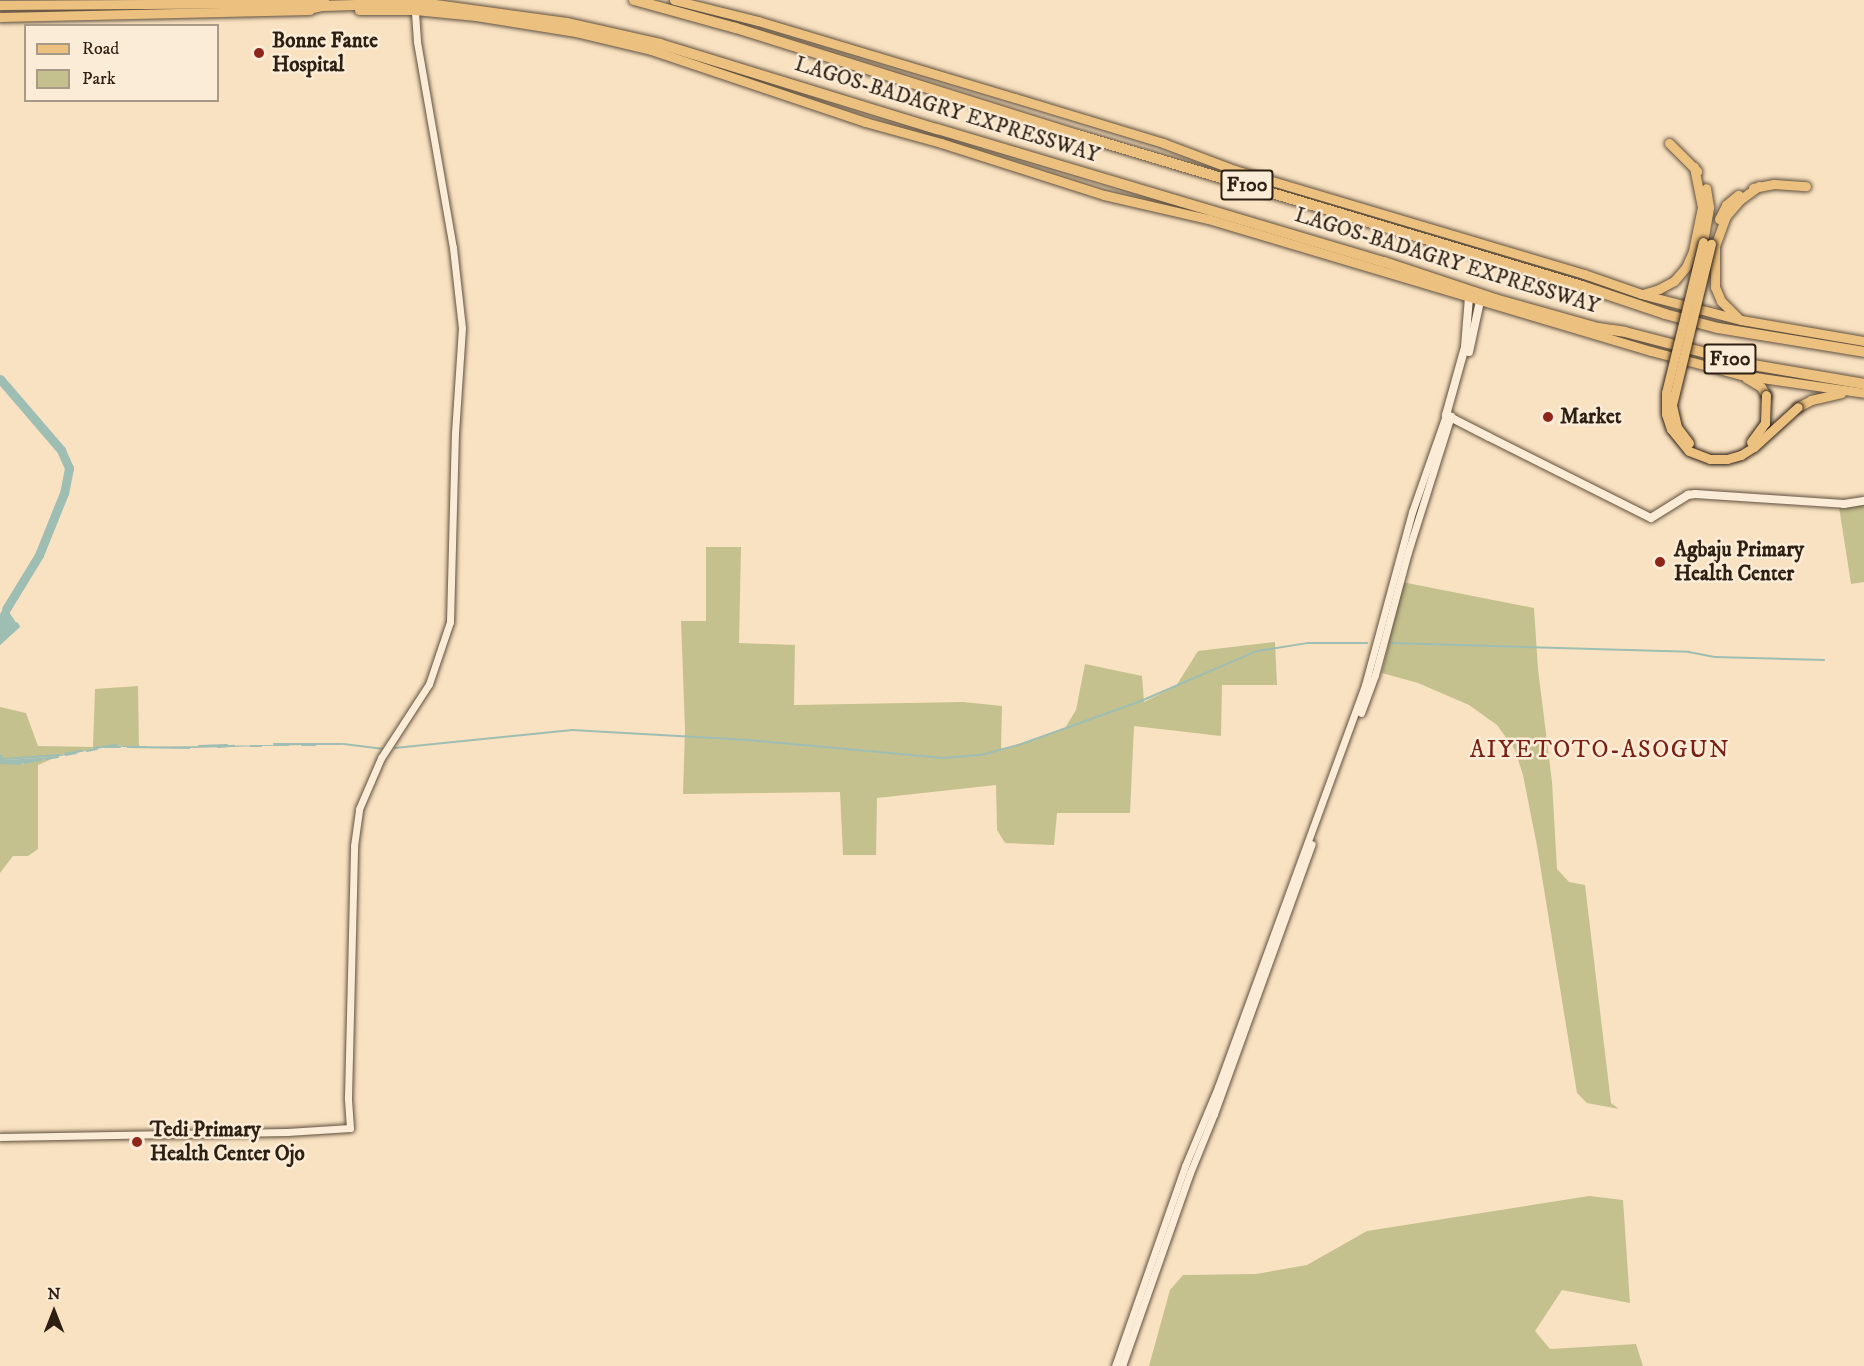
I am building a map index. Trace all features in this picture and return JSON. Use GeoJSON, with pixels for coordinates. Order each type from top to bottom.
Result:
{"type":"FeatureCollection","features":[{"type":"Feature","properties":{"kind":"highway","name":"LAGOS-BADAGRY EXPRESSWAY"},"geometry":{"type":"LineString","coordinates":[[634,0],[736,28],[1089,138],[1582,286],[1665,314],[1718,328],[1864,352]]}},
{"type":"Feature","properties":{"kind":"highway","name":"LAGOS-BADAGRY EXPRESSWAY"},"geometry":{"type":"LineString","coordinates":[[378,3],[421,3],[498,11],[567,22],[660,44],[1374,259],[1518,305],[1753,365],[1864,384]]}},
{"type":"Feature","properties":{"kind":"highway"},"geometry":{"type":"LineString","coordinates":[[305,10],[378,3]]}},
{"type":"Feature","properties":{"kind":"main road","name":"LAGOS-BADAGRY EXPRESSWAY"},"geometry":{"type":"LineString","coordinates":[[674,0],[758,21],[1016,98],[1163,143],[1235,170],[1584,274],[1641,294],[1741,320],[1864,341]]}},
{"type":"Feature","properties":{"kind":"main road","name":"LAGOS-BADAGRY EXPRESSWAY"},"geometry":{"type":"LineString","coordinates":[[0,5],[378,3]]}},
{"type":"Feature","properties":{"kind":"main road","name":"LAGOS-BADAGRY EXPRESSWAY"},"geometry":{"type":"LineString","coordinates":[[0,16],[125,16],[305,10],[415,10],[476,16],[576,32],[651,50],[865,122],[942,143],[1039,175],[1147,206],[1208,219],[1469,297],[1479,302],[1741,375],[1864,393]]}},
{"type":"Feature","properties":{"kind":"main road"},"geometry":{"type":"LineString","coordinates":[[1669,143],[1694,166],[1704,183],[1708,200],[1707,243],[1672,405],[1674,420],[1692,445],[1711,453],[1729,453],[1750,443],[1762,430],[1767,417],[1766,395],[1761,387],[1741,375]]}},
{"type":"Feature","properties":{"kind":"main road"},"geometry":{"type":"LineString","coordinates":[[1641,294],[1659,289],[1674,281],[1690,258],[1702,207],[1694,166]]}},
{"type":"Feature","properties":{"kind":"main road"},"geometry":{"type":"LineString","coordinates":[[1741,320],[1726,307],[1718,295],[1714,278],[1714,259],[1718,235],[1726,216],[1759,186]]}},
{"type":"Feature","properties":{"kind":"main road"},"geometry":{"type":"LineString","coordinates":[[1806,186],[1759,186],[1739,195],[1726,205],[1707,243],[1666,393],[1666,414],[1675,436],[1689,451],[1701,456],[1720,459],[1735,457],[1754,447],[1798,407],[1817,398],[1847,392]]}},
{"type":"Feature","properties":{"kind":"main road"},"geometry":{"type":"LineString","coordinates":[[1449,415],[1465,347],[1469,297]]}},
{"type":"Feature","properties":{"kind":"main road"},"geometry":{"type":"LineString","coordinates":[[1449,415],[1479,302]]}},
{"type":"Feature","properties":{"kind":"main road"},"geometry":{"type":"LineString","coordinates":[[1449,415],[1651,518],[1688,495],[1695,494],[1844,504],[1864,501]]}},
{"type":"Feature","properties":{"kind":"street"},"geometry":{"type":"LineString","coordinates":[[0,1137],[287,1132],[350,1128],[348,1097],[354,846],[359,809],[381,758],[429,684],[450,622],[455,433],[462,328],[453,248],[417,40],[415,10]]}},
{"type":"Feature","properties":{"kind":"street"},"geometry":{"type":"LineString","coordinates":[[1115,1366],[1365,685],[1418,507],[1449,415]]}},
{"type":"Feature","properties":{"kind":"street"},"geometry":{"type":"LineString","coordinates":[[1122,1366],[1173,1208]]}},
{"type":"Feature","properties":{"kind":"green space"},"geometry":{"type":"Polygon","coordinates":[[[1864,504],[1864,582],[1851,584],[1839,507],[1864,504]]]}},
{"type":"Feature","properties":{"kind":"green space"},"geometry":{"type":"Polygon","coordinates":[[[706,547],[741,547],[739,643],[795,645],[794,705],[963,702],[1002,706],[1001,750],[1065,728],[1076,710],[1085,664],[1142,676],[1144,702],[1176,686],[1198,651],[1275,642],[1277,685],[1222,685],[1221,736],[1134,726],[1130,813],[1057,813],[1054,845],[1005,843],[997,830],[996,785],[877,798],[876,855],[843,855],[840,792],[683,794],[685,729],[681,621],[706,621],[706,547]]]}},
{"type":"Feature","properties":{"kind":"green space"},"geometry":{"type":"Polygon","coordinates":[[[1402,582],[1534,608],[1538,669],[1552,782],[1557,869],[1569,882],[1585,885],[1611,1103],[1619,1109],[1587,1103],[1577,1093],[1537,846],[1523,775],[1515,750],[1497,725],[1469,705],[1418,683],[1382,673],[1402,582]]]}},
{"type":"Feature","properties":{"kind":"green space"},"geometry":{"type":"Polygon","coordinates":[[[138,686],[139,747],[111,745],[52,757],[3,760],[0,753],[0,707],[26,713],[38,746],[93,747],[95,689],[138,686]]]}},
{"type":"Feature","properties":{"kind":"green space"},"geometry":{"type":"Polygon","coordinates":[[[56,757],[38,765],[38,849],[28,856],[13,856],[0,873],[0,763],[21,764],[56,757]]]}},
{"type":"Feature","properties":{"kind":"green space"},"geometry":{"type":"Polygon","coordinates":[[[1589,1196],[1623,1200],[1630,1303],[1562,1290],[1535,1331],[1550,1349],[1636,1344],[1643,1366],[1149,1366],[1170,1290],[1183,1275],[1256,1274],[1307,1265],[1367,1231],[1589,1196]]]}},
{"type":"Feature","properties":{"kind":"water"},"geometry":{"type":"Polygon","coordinates":[[[5,606],[19,627],[0,644],[0,614],[5,606]]]}},
{"type":"Feature","properties":{"kind":"water"},"geometry":{"type":"Polygon","coordinates":[[[344,744],[190,748],[136,748],[111,746],[21,764],[0,763],[0,753],[4,760],[52,757],[111,745],[139,747],[344,744]]]}},
{"type":"Feature","properties":{"kind":"waterway"},"geometry":{"type":"LineString","coordinates":[[0,379],[61,450],[69,468],[64,493],[39,555],[6,609]]}},
{"type":"Feature","properties":{"kind":"waterway"},"geometry":{"type":"LineString","coordinates":[[4,608],[5,606],[9,613]]}},
{"type":"Feature","properties":{"kind":"waterway"},"geometry":{"type":"LineString","coordinates":[[0,644],[19,627],[17,624]]}},
{"type":"Feature","properties":{"kind":"waterway"},"geometry":{"type":"LineString","coordinates":[[395,748],[572,730],[749,740],[943,758],[981,755],[1019,745],[1141,701],[1257,651],[1308,643],[1367,643]]}},
{"type":"Feature","properties":{"kind":"waterway"},"geometry":{"type":"LineString","coordinates":[[1391,643],[1689,652],[1715,657],[1824,660]]}},
{"type":"Feature","properties":{"kind":"waterway"},"geometry":{"type":"LineString","coordinates":[[274,744],[332,744]]}},
{"type":"Feature","properties":{"kind":"waterway"},"geometry":{"type":"LineString","coordinates":[[329,744],[342,744]]}},
{"type":"Feature","properties":{"kind":"waterway"},"geometry":{"type":"LineString","coordinates":[[344,744],[382,749]]}},
{"type":"Feature","properties":{"kind":"waterway"},"geometry":{"type":"LineString","coordinates":[[94,748],[116,745]]}},
{"type":"Feature","properties":{"kind":"waterway"},"geometry":{"type":"LineString","coordinates":[[199,746],[227,745]]}},
{"type":"Feature","properties":{"kind":"waterway"},"geometry":{"type":"LineString","coordinates":[[275,745],[288,745]]}},
{"type":"Feature","properties":{"kind":"waterway"},"geometry":{"type":"LineString","coordinates":[[302,745],[315,745]]}},
{"type":"Feature","properties":{"kind":"waterway"},"geometry":{"type":"LineString","coordinates":[[218,747],[234,746]]}},
{"type":"Feature","properties":{"kind":"waterway"},"geometry":{"type":"LineString","coordinates":[[251,746],[261,746]]}},
{"type":"Feature","properties":{"kind":"waterway"},"geometry":{"type":"LineString","coordinates":[[104,747],[120,747]]}},
{"type":"Feature","properties":{"kind":"waterway"},"geometry":{"type":"LineString","coordinates":[[128,747],[189,748]]}},
{"type":"Feature","properties":{"kind":"waterway"},"geometry":{"type":"LineString","coordinates":[[133,747],[146,747]]}},
{"type":"Feature","properties":{"kind":"waterway"},"geometry":{"type":"LineString","coordinates":[[87,751],[97,749]]}},
{"type":"Feature","properties":{"kind":"waterway"},"geometry":{"type":"LineString","coordinates":[[65,754],[81,751]]}},
{"type":"Feature","properties":{"kind":"waterway"},"geometry":{"type":"LineString","coordinates":[[66,755],[76,753]]}},
{"type":"Feature","properties":{"kind":"waterway"},"geometry":{"type":"LineString","coordinates":[[3,759],[60,755]]}},
{"type":"Feature","properties":{"kind":"waterway"},"geometry":{"type":"LineString","coordinates":[[46,759],[58,757]]}},
{"type":"Feature","properties":{"kind":"waterway"},"geometry":{"type":"LineString","coordinates":[[25,763],[41,760]]}},
{"type":"Feature","properties":{"kind":"waterway"},"geometry":{"type":"LineString","coordinates":[[0,763],[20,764]]}},
{"type":"Feature","properties":{"kind":"place","name":"Bonne Fante Hospital"},"geometry":{"type":"Point","coordinates":[259,53]}},
{"type":"Feature","properties":{"kind":"place","name":"Market"},"geometry":{"type":"Point","coordinates":[1548,417]}},
{"type":"Feature","properties":{"kind":"place","name":"Agbaju Primary Health Center"},"geometry":{"type":"Point","coordinates":[1660,562]}},
{"type":"Feature","properties":{"kind":"place","name":"Tedi Primary Health Center Ojo"},"geometry":{"type":"Point","coordinates":[137,1142]}},
{"type":"Feature","properties":{"kind":"district","name":"AIYETOTO-ASOGUN"},"geometry":{"type":"Point","coordinates":[1600,751]}}]}
